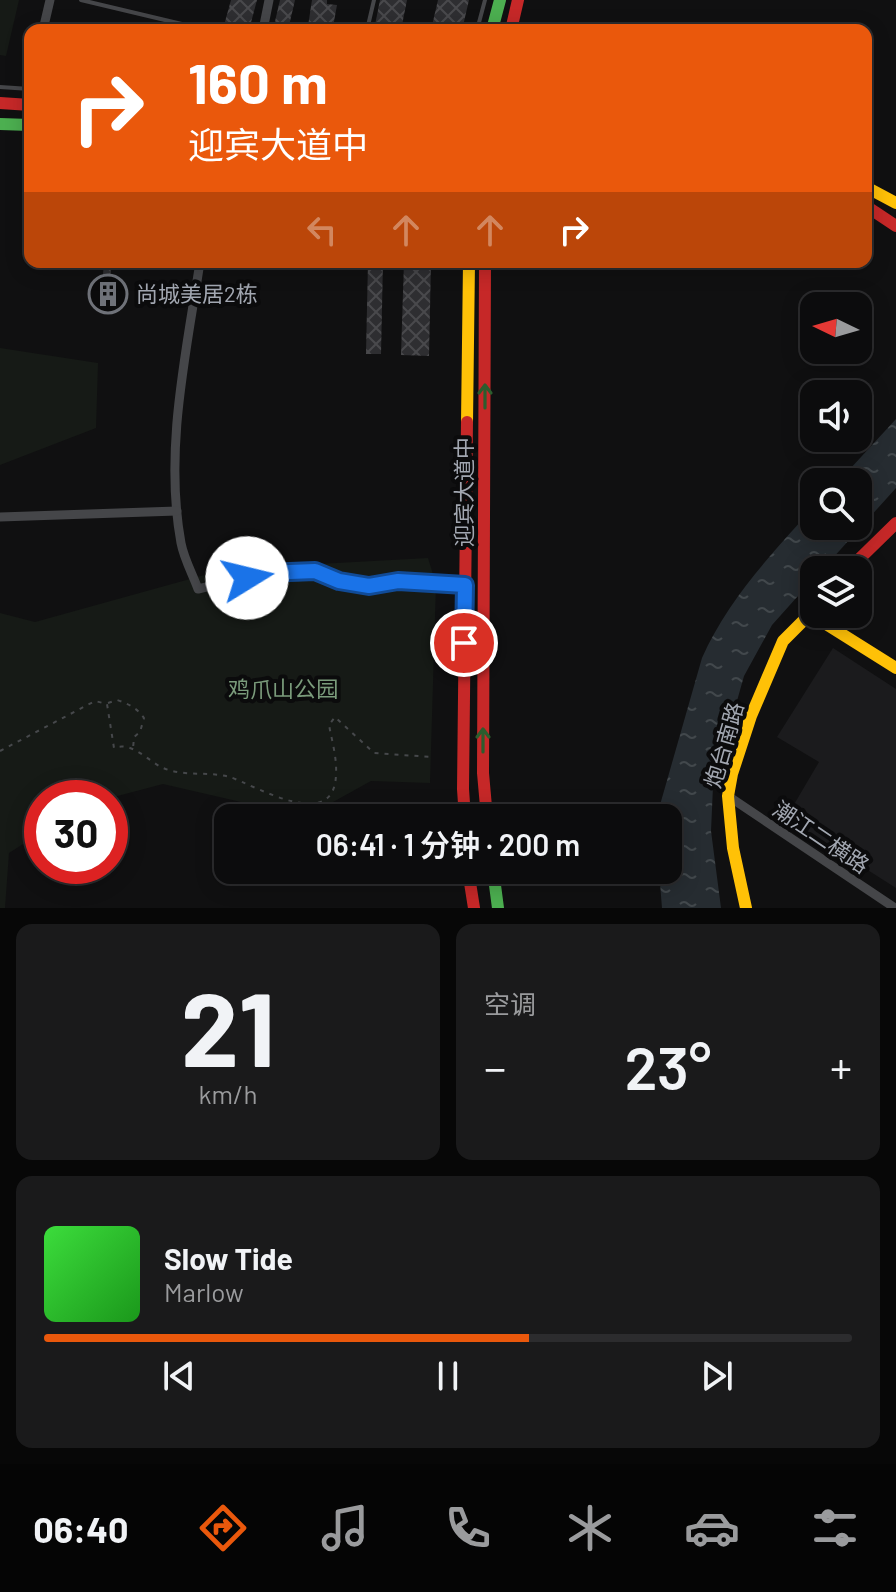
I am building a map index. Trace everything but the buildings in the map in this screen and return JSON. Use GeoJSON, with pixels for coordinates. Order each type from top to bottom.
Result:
{"type":"FeatureCollection","features":[{"type":"Feature","properties":{"kind":"main road"},"geometry":{"type":"LineString","coordinates":[[494,24],[500,0]]}},
{"type":"Feature","properties":{"kind":"main road"},"geometry":{"type":"LineString","coordinates":[[512,24],[518,0]]}},
{"type":"Feature","properties":{"kind":"main road"},"geometry":{"type":"LineString","coordinates":[[0,103],[24,105]]}},
{"type":"Feature","properties":{"kind":"main road"},"geometry":{"type":"LineString","coordinates":[[0,124],[24,125]]}},
{"type":"Feature","properties":{"kind":"main road"},"geometry":{"type":"LineString","coordinates":[[872,190],[896,203]]}},
{"type":"Feature","properties":{"kind":"main road"},"geometry":{"type":"LineString","coordinates":[[872,210],[896,226]]}},
{"type":"Feature","properties":{"kind":"main road","name":"迎宾大道中"},"geometry":{"type":"LineString","coordinates":[[464,804],[469,268]]}},
{"type":"Feature","properties":{"kind":"main road","name":"迎宾大道中"},"geometry":{"type":"LineString","coordinates":[[485,268],[483,773],[486,804]]}},
{"type":"Feature","properties":{"kind":"main road"},"geometry":{"type":"LineString","coordinates":[[863,556],[895,525]]}},
{"type":"Feature","properties":{"kind":"main road","name":"炮台南路"},"geometry":{"type":"LineString","coordinates":[[746,908],[733,848],[728,796],[751,716],[783,641],[800,624]]}},
{"type":"Feature","properties":{"kind":"main road"},"geometry":{"type":"LineString","coordinates":[[836,628],[896,668]]}},
{"type":"Feature","properties":{"kind":"main road"},"geometry":{"type":"LineString","coordinates":[[470,884],[474,908]]}},
{"type":"Feature","properties":{"kind":"main road"},"geometry":{"type":"LineString","coordinates":[[495,884],[498,908]]}},
{"type":"Feature","properties":{"kind":"street"},"geometry":{"type":"LineString","coordinates":[[44,24],[50,0]]}},
{"type":"Feature","properties":{"kind":"street"},"geometry":{"type":"LineString","coordinates":[[264,24],[269,0]]}},
{"type":"Feature","properties":{"kind":"street"},"geometry":{"type":"LineString","coordinates":[[199,268],[176,431],[177,511],[181,547],[198,589],[265,573],[315,571],[339,581],[369,586],[398,581],[465,585]]}},
{"type":"Feature","properties":{"kind":"street"},"geometry":{"type":"LineString","coordinates":[[0,517],[177,511]]}},
{"type":"Feature","properties":{"kind":"street","name":"潮江二横路"},"geometry":{"type":"LineString","coordinates":[[728,796],[895,908]]}},
{"type":"Feature","properties":{"kind":"lane"},"geometry":{"type":"LineString","coordinates":[[81,0],[182,24]]}},
{"type":"Feature","properties":{"kind":"lane"},"geometry":{"type":"LineString","coordinates":[[368,24],[374,0]]}},
{"type":"Feature","properties":{"kind":"lane"},"geometry":{"type":"LineString","coordinates":[[479,24],[485,0]]}},
{"type":"Feature","properties":{"kind":"lane"},"geometry":{"type":"LineString","coordinates":[[0,87],[24,88]]}},
{"type":"Feature","properties":{"kind":"path"},"geometry":{"type":"LineString","coordinates":[[0,751],[58,723],[86,704],[95,701],[107,704],[117,700],[138,709],[144,718],[140,732],[134,737],[133,749]]}},
{"type":"Feature","properties":{"kind":"path"},"geometry":{"type":"LineString","coordinates":[[107,704],[114,748],[121,745],[133,749],[167,769],[189,774],[217,773],[289,802],[308,805],[323,800],[333,791],[336,775],[329,725],[335,717],[374,753],[431,757]]}},
{"type":"Feature","properties":{"kind":"shaded area"},"geometry":{"type":"Polygon","coordinates":[[[833,648],[896,689],[896,888],[786,818],[819,762],[777,737],[833,648]]]}},
{"type":"Feature","properties":{"kind":"green space"},"geometry":{"type":"Polygon","coordinates":[[[0,0],[19,0],[6,56],[0,55],[0,0]]]}},
{"type":"Feature","properties":{"kind":"green space"},"geometry":{"type":"Polygon","coordinates":[[[0,348],[98,363],[96,428],[0,465],[0,348]]]}},
{"type":"Feature","properties":{"kind":"green space","name":"鸡爪山公园"},"geometry":{"type":"Polygon","coordinates":[[[428,558],[436,584],[430,783],[371,781],[329,804],[250,804],[163,784],[128,793],[128,780],[24,780],[24,843],[9,853],[5,908],[0,908],[0,613],[35,622],[226,569],[428,558]]]}},
{"type":"Feature","properties":{"kind":"water"},"geometry":{"type":"Polygon","coordinates":[[[896,419],[896,488],[872,515],[872,468],[851,468],[866,452],[872,452],[872,445],[896,419]]]}},
{"type":"Feature","properties":{"kind":"water"},"geometry":{"type":"Polygon","coordinates":[[[800,523],[800,540],[849,540],[835,556],[800,556],[800,594],[772,625],[744,676],[713,786],[711,831],[721,908],[662,908],[660,884],[682,884],[682,804],[660,804],[702,658],[737,597],[800,523]]]}},
{"type":"Feature","properties":{"kind":"traffic: fast"},"geometry":{"type":"LineString","coordinates":[[494,24],[500,0]]}},
{"type":"Feature","properties":{"kind":"traffic: fast"},"geometry":{"type":"LineString","coordinates":[[0,124],[24,125]]}},
{"type":"Feature","properties":{"kind":"traffic: fast"},"geometry":{"type":"LineString","coordinates":[[495,884],[498,908]]}},
{"type":"Feature","properties":{"kind":"traffic: slow"},"geometry":{"type":"LineString","coordinates":[[872,190],[896,203]]}},
{"type":"Feature","properties":{"kind":"traffic: slow"},"geometry":{"type":"LineString","coordinates":[[467,422],[469,268]]}},
{"type":"Feature","properties":{"kind":"traffic: slow"},"geometry":{"type":"LineString","coordinates":[[746,908],[733,848],[728,796],[732,774],[751,716],[783,641],[800,624]]}},
{"type":"Feature","properties":{"kind":"traffic: slow"},"geometry":{"type":"LineString","coordinates":[[832,628],[896,668]]}},
{"type":"Feature","properties":{"kind":"traffic: jam"},"geometry":{"type":"LineString","coordinates":[[512,24],[518,0]]}},
{"type":"Feature","properties":{"kind":"traffic: jam"},"geometry":{"type":"LineString","coordinates":[[0,103],[24,105]]}},
{"type":"Feature","properties":{"kind":"traffic: jam"},"geometry":{"type":"LineString","coordinates":[[872,210],[896,226]]}},
{"type":"Feature","properties":{"kind":"traffic: jam"},"geometry":{"type":"LineString","coordinates":[[485,268],[483,773],[486,804]]}},
{"type":"Feature","properties":{"kind":"traffic: jam"},"geometry":{"type":"LineString","coordinates":[[464,804],[467,422]]}},
{"type":"Feature","properties":{"kind":"traffic: jam"},"geometry":{"type":"LineString","coordinates":[[862,556],[896,523]]}},
{"type":"Feature","properties":{"kind":"traffic: jam"},"geometry":{"type":"LineString","coordinates":[[470,884],[474,908]]}},
{"type":"Feature","properties":{"kind":"place","name":"尚城美居2栋"},"geometry":{"type":"Point","coordinates":[108,294]}},
{"type":"Feature","properties":{"kind":"route"},"geometry":{"type":"LineString","coordinates":[[247,578],[265,573],[315,571],[339,581],[369,586],[398,581],[465,585],[464,643]]}}]}
